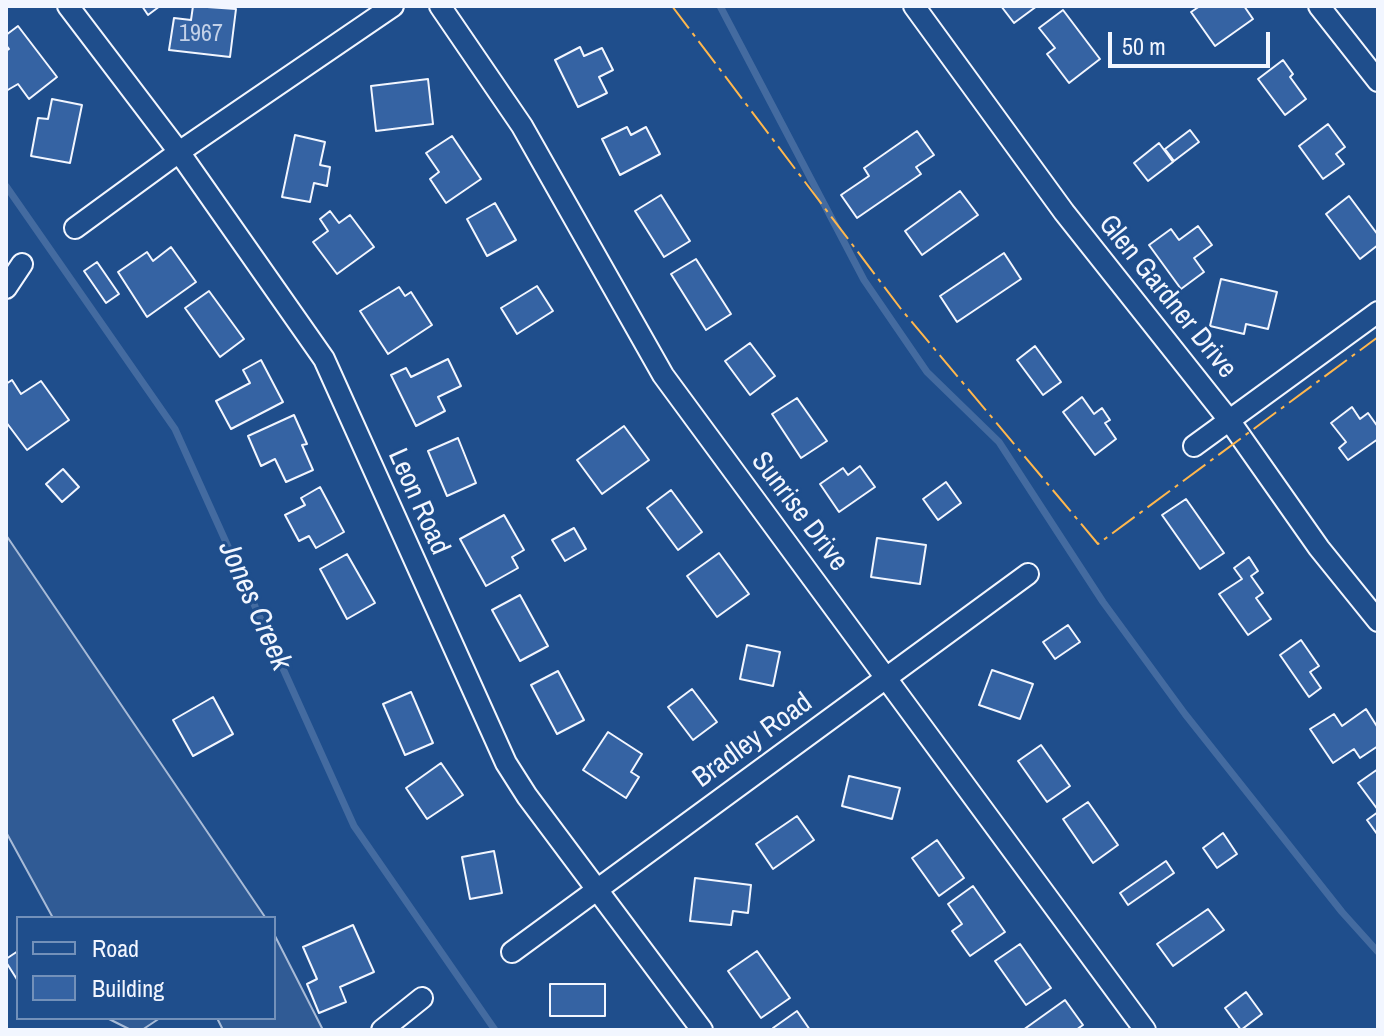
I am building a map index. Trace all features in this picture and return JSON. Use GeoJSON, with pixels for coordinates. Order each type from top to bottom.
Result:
{"type":"FeatureCollection","features":[{"type":"Feature","properties":{"kind":"street","name":"Leon Road"},"geometry":{"type":"LineString","coordinates":[[68,6],[179,152],[324,359],[506,763],[527,796],[702,1030]]}},
{"type":"Feature","properties":{"kind":"street"},"geometry":{"type":"LineString","coordinates":[[75,228],[179,152],[393,6]]}},
{"type":"Feature","properties":{"kind":"street","name":"Sunrise Drive"},"geometry":{"type":"LineString","coordinates":[[440,6],[522,126],[663,375],[1145,1030]]}},
{"type":"Feature","properties":{"kind":"street","name":"Glen Gardner Drive"},"geometry":{"type":"LineString","coordinates":[[914,6],[1064,212],[1229,420],[1319,548],[1378,621]]}},
{"type":"Feature","properties":{"kind":"street"},"geometry":{"type":"LineString","coordinates":[[1319,6],[1378,81]]}},
{"type":"Feature","properties":{"kind":"street"},"geometry":{"type":"LineString","coordinates":[[6,288],[22,264]]}},
{"type":"Feature","properties":{"kind":"street"},"geometry":{"type":"LineString","coordinates":[[1194,446],[1378,312]]}},
{"type":"Feature","properties":{"kind":"street","name":"Bradley Road"},"geometry":{"type":"LineString","coordinates":[[512,952],[1028,574]]}},
{"type":"Feature","properties":{"kind":"street"},"geometry":{"type":"LineString","coordinates":[[382,1030],[422,998]]}},
{"type":"Feature","properties":{"kind":"shaded area"},"geometry":{"type":"Polygon","coordinates":[[[6,535],[265,916],[52,916],[6,832],[6,535]]]}},
{"type":"Feature","properties":{"kind":"shaded area"},"geometry":{"type":"Polygon","coordinates":[[[276,938],[323,1030],[223,1030],[218,1020],[276,1020],[276,938]]]}},
{"type":"Feature","properties":{"kind":"shaded area"},"geometry":{"type":"Polygon","coordinates":[[[111,1020],[157,1020],[142,1030],[131,1030],[111,1020]]]}},
{"type":"Feature","properties":{"kind":"building"},"geometry":{"type":"Polygon","coordinates":[[[142,6],[160,6],[148,15],[142,6]]]}},
{"type":"Feature","properties":{"kind":"building"},"geometry":{"type":"Polygon","coordinates":[[[193,6],[236,9],[230,57],[169,50],[174,18],[191,20],[193,6]]]}},
{"type":"Feature","properties":{"kind":"building"},"geometry":{"type":"Polygon","coordinates":[[[1001,6],[1037,6],[1014,23],[1001,6]]]}},
{"type":"Feature","properties":{"kind":"building"},"geometry":{"type":"Polygon","coordinates":[[[1200,6],[1244,6],[1253,19],[1215,46],[1191,12],[1200,6]]]}},
{"type":"Feature","properties":{"kind":"building"},"geometry":{"type":"Polygon","coordinates":[[[1063,10],[1100,59],[1069,83],[1047,54],[1055,48],[1039,28],[1063,10]]]}},
{"type":"Feature","properties":{"kind":"building"},"geometry":{"type":"Polygon","coordinates":[[[18,26],[57,77],[29,99],[18,84],[6,91],[6,51],[9,49],[6,35],[18,26]]]}},
{"type":"Feature","properties":{"kind":"building"},"geometry":{"type":"Polygon","coordinates":[[[580,47],[584,56],[602,48],[613,70],[599,77],[607,93],[578,107],[555,60],[580,47]]]}},
{"type":"Feature","properties":{"kind":"building"},"geometry":{"type":"Polygon","coordinates":[[[1283,60],[1293,74],[1290,77],[1306,99],[1285,115],[1258,79],[1283,60]]]}},
{"type":"Feature","properties":{"kind":"building"},"geometry":{"type":"Polygon","coordinates":[[[428,79],[433,124],[376,131],[371,86],[428,79]]]}},
{"type":"Feature","properties":{"kind":"building"},"geometry":{"type":"Polygon","coordinates":[[[52,99],[82,105],[70,163],[31,156],[38,118],[48,119],[52,99]]]}},
{"type":"Feature","properties":{"kind":"building"},"geometry":{"type":"Polygon","coordinates":[[[1328,124],[1345,147],[1336,154],[1344,164],[1323,179],[1299,146],[1328,124]]]}},
{"type":"Feature","properties":{"kind":"building"},"geometry":{"type":"Polygon","coordinates":[[[627,127],[631,135],[646,127],[660,154],[620,175],[602,139],[627,127]]]}},
{"type":"Feature","properties":{"kind":"building"},"geometry":{"type":"Polygon","coordinates":[[[1190,130],[1199,142],[1174,161],[1165,149],[1190,130]]]}},
{"type":"Feature","properties":{"kind":"building"},"geometry":{"type":"Polygon","coordinates":[[[917,131],[934,155],[916,167],[921,174],[857,218],[841,195],[869,176],[864,168],[917,131]]]}},
{"type":"Feature","properties":{"kind":"building"},"geometry":{"type":"Polygon","coordinates":[[[295,135],[325,142],[320,165],[330,167],[327,186],[314,183],[310,202],[282,197],[295,135]]]}},
{"type":"Feature","properties":{"kind":"building"},"geometry":{"type":"Polygon","coordinates":[[[452,136],[481,179],[446,203],[430,179],[439,172],[426,153],[452,136]]]}},
{"type":"Feature","properties":{"kind":"building"},"geometry":{"type":"Polygon","coordinates":[[[1159,143],[1173,162],[1148,181],[1134,163],[1159,143]]]}},
{"type":"Feature","properties":{"kind":"building"},"geometry":{"type":"Polygon","coordinates":[[[960,191],[978,215],[922,255],[905,231],[960,191]]]}},
{"type":"Feature","properties":{"kind":"building"},"geometry":{"type":"Polygon","coordinates":[[[661,195],[690,241],[664,257],[635,211],[661,195]]]}},
{"type":"Feature","properties":{"kind":"building"},"geometry":{"type":"Polygon","coordinates":[[[1349,196],[1378,235],[1378,245],[1360,259],[1326,214],[1349,196]]]}},
{"type":"Feature","properties":{"kind":"building"},"geometry":{"type":"Polygon","coordinates":[[[495,203],[516,240],[487,256],[467,219],[495,203]]]}},
{"type":"Feature","properties":{"kind":"building"},"geometry":{"type":"Polygon","coordinates":[[[330,211],[339,223],[350,215],[374,247],[337,274],[313,242],[328,231],[320,219],[330,211]]]}},
{"type":"Feature","properties":{"kind":"building"},"geometry":{"type":"Polygon","coordinates":[[[1198,226],[1212,245],[1194,258],[1204,272],[1181,289],[1149,245],[1171,229],[1179,240],[1198,226]]]}},
{"type":"Feature","properties":{"kind":"building"},"geometry":{"type":"Polygon","coordinates":[[[171,247],[196,282],[147,317],[118,272],[147,252],[153,261],[171,247]]]}},
{"type":"Feature","properties":{"kind":"building"},"geometry":{"type":"Polygon","coordinates":[[[1004,253],[1021,279],[957,322],[940,296],[1004,253]]]}},
{"type":"Feature","properties":{"kind":"building"},"geometry":{"type":"Polygon","coordinates":[[[696,259],[731,314],[706,330],[671,274],[696,259]]]}},
{"type":"Feature","properties":{"kind":"building"},"geometry":{"type":"Polygon","coordinates":[[[97,262],[119,294],[106,303],[84,271],[97,262]]]}},
{"type":"Feature","properties":{"kind":"building"},"geometry":{"type":"Polygon","coordinates":[[[1221,279],[1277,292],[1268,329],[1246,324],[1244,334],[1210,326],[1221,279]]]}},
{"type":"Feature","properties":{"kind":"building"},"geometry":{"type":"Polygon","coordinates":[[[537,286],[553,311],[517,334],[501,308],[537,286]]]}},
{"type":"Feature","properties":{"kind":"building"},"geometry":{"type":"Polygon","coordinates":[[[399,287],[405,296],[411,292],[432,325],[388,354],[360,311],[399,287]]]}},
{"type":"Feature","properties":{"kind":"building"},"geometry":{"type":"Polygon","coordinates":[[[209,291],[244,339],[220,357],[185,308],[209,291]]]}},
{"type":"Feature","properties":{"kind":"building"},"geometry":{"type":"Polygon","coordinates":[[[750,343],[775,376],[750,395],[725,361],[750,343]]]}},
{"type":"Feature","properties":{"kind":"building"},"geometry":{"type":"Polygon","coordinates":[[[1035,346],[1061,382],[1043,395],[1017,360],[1035,346]]]}},
{"type":"Feature","properties":{"kind":"building"},"geometry":{"type":"Polygon","coordinates":[[[448,359],[461,386],[438,397],[445,411],[416,426],[391,375],[406,368],[411,377],[448,359]]]}},
{"type":"Feature","properties":{"kind":"building"},"geometry":{"type":"Polygon","coordinates":[[[261,360],[283,402],[231,429],[216,401],[250,383],[243,370],[261,360]]]}},
{"type":"Feature","properties":{"kind":"building"},"geometry":{"type":"Polygon","coordinates":[[[12,380],[21,394],[41,381],[69,420],[27,450],[6,422],[6,384],[12,380]]]}},
{"type":"Feature","properties":{"kind":"building"},"geometry":{"type":"Polygon","coordinates":[[[1082,397],[1094,414],[1102,408],[1110,420],[1105,423],[1116,439],[1095,455],[1063,412],[1082,397]]]}},
{"type":"Feature","properties":{"kind":"building"},"geometry":{"type":"Polygon","coordinates":[[[797,398],[827,441],[801,458],[772,414],[797,398]]]}},
{"type":"Feature","properties":{"kind":"building"},"geometry":{"type":"Polygon","coordinates":[[[1352,407],[1360,419],[1368,413],[1378,427],[1378,439],[1348,460],[1339,448],[1346,442],[1331,423],[1352,407]]]}},
{"type":"Feature","properties":{"kind":"building"},"geometry":{"type":"Polygon","coordinates":[[[294,415],[307,444],[302,445],[313,470],[286,482],[275,459],[261,466],[248,436],[294,415]]]}},
{"type":"Feature","properties":{"kind":"building"},"geometry":{"type":"Polygon","coordinates":[[[624,426],[649,460],[602,494],[577,460],[624,426]]]}},
{"type":"Feature","properties":{"kind":"building"},"geometry":{"type":"Polygon","coordinates":[[[458,438],[476,483],[447,496],[428,451],[458,438]]]}},
{"type":"Feature","properties":{"kind":"building"},"geometry":{"type":"Polygon","coordinates":[[[860,466],[875,487],[839,512],[820,484],[843,468],[848,475],[860,466]]]}},
{"type":"Feature","properties":{"kind":"building"},"geometry":{"type":"Polygon","coordinates":[[[63,469],[79,487],[62,502],[46,484],[63,469]]]}},
{"type":"Feature","properties":{"kind":"building"},"geometry":{"type":"Polygon","coordinates":[[[946,482],[961,503],[938,520],[923,499],[946,482]]]}},
{"type":"Feature","properties":{"kind":"building"},"geometry":{"type":"Polygon","coordinates":[[[320,487],[344,532],[316,548],[309,536],[299,541],[285,515],[305,505],[301,498],[320,487]]]}},
{"type":"Feature","properties":{"kind":"building"},"geometry":{"type":"Polygon","coordinates":[[[671,490],[702,532],[678,550],[647,508],[671,490]]]}},
{"type":"Feature","properties":{"kind":"building"},"geometry":{"type":"Polygon","coordinates":[[[1186,499],[1224,553],[1200,569],[1162,515],[1186,499]]]}},
{"type":"Feature","properties":{"kind":"building"},"geometry":{"type":"Polygon","coordinates":[[[504,515],[524,550],[512,557],[518,568],[486,586],[460,539],[504,515]]]}},
{"type":"Feature","properties":{"kind":"building"},"geometry":{"type":"Polygon","coordinates":[[[574,528],[586,549],[565,561],[552,540],[574,528]]]}},
{"type":"Feature","properties":{"kind":"building"},"geometry":{"type":"Polygon","coordinates":[[[877,538],[926,545],[920,584],[871,577],[877,538]]]}},
{"type":"Feature","properties":{"kind":"building"},"geometry":{"type":"Polygon","coordinates":[[[719,553],[749,594],[717,617],[687,576],[719,553]]]}},
{"type":"Feature","properties":{"kind":"building"},"geometry":{"type":"Polygon","coordinates":[[[347,554],[375,603],[347,619],[320,569],[347,554]]]}},
{"type":"Feature","properties":{"kind":"building"},"geometry":{"type":"Polygon","coordinates":[[[1249,557],[1258,571],[1251,576],[1263,593],[1256,598],[1271,619],[1248,635],[1219,594],[1242,579],[1234,568],[1249,557]]]}},
{"type":"Feature","properties":{"kind":"building"},"geometry":{"type":"Polygon","coordinates":[[[520,595],[548,646],[520,661],[492,610],[520,595]]]}},
{"type":"Feature","properties":{"kind":"building"},"geometry":{"type":"Polygon","coordinates":[[[1068,625],[1080,642],[1055,659],[1043,642],[1068,625]]]}},
{"type":"Feature","properties":{"kind":"building"},"geometry":{"type":"Polygon","coordinates":[[[1301,640],[1319,666],[1310,672],[1321,688],[1309,697],[1280,655],[1301,640]]]}},
{"type":"Feature","properties":{"kind":"building"},"geometry":{"type":"Polygon","coordinates":[[[747,645],[780,652],[773,686],[740,679],[747,645]]]}},
{"type":"Feature","properties":{"kind":"building"},"geometry":{"type":"Polygon","coordinates":[[[992,670],[1033,684],[1020,719],[979,705],[992,670]]]}},
{"type":"Feature","properties":{"kind":"building"},"geometry":{"type":"Polygon","coordinates":[[[558,671],[584,720],[557,734],[531,685],[558,671]]]}},
{"type":"Feature","properties":{"kind":"building"},"geometry":{"type":"Polygon","coordinates":[[[692,689],[717,722],[693,740],[668,707],[692,689]]]}},
{"type":"Feature","properties":{"kind":"building"},"geometry":{"type":"Polygon","coordinates":[[[411,692],[433,743],[405,755],[383,704],[411,692]]]}},
{"type":"Feature","properties":{"kind":"building"},"geometry":{"type":"Polygon","coordinates":[[[213,697],[233,734],[193,756],[173,720],[213,697]]]}},
{"type":"Feature","properties":{"kind":"building"},"geometry":{"type":"Polygon","coordinates":[[[1366,709],[1378,728],[1378,746],[1360,758],[1354,749],[1333,763],[1310,729],[1334,714],[1342,726],[1366,709]]]}},
{"type":"Feature","properties":{"kind":"building"},"geometry":{"type":"Polygon","coordinates":[[[608,732],[642,754],[631,772],[639,777],[626,798],[583,770],[608,732]]]}},
{"type":"Feature","properties":{"kind":"building"},"geometry":{"type":"Polygon","coordinates":[[[1041,745],[1070,786],[1047,802],[1018,761],[1041,745]]]}},
{"type":"Feature","properties":{"kind":"building"},"geometry":{"type":"Polygon","coordinates":[[[441,763],[463,795],[427,819],[406,788],[441,763]]]}},
{"type":"Feature","properties":{"kind":"building"},"geometry":{"type":"Polygon","coordinates":[[[1378,769],[1378,810],[1358,783],[1378,769]]]}},
{"type":"Feature","properties":{"kind":"building"},"geometry":{"type":"Polygon","coordinates":[[[849,776],[900,788],[892,819],[842,806],[849,776]]]}},
{"type":"Feature","properties":{"kind":"building"},"geometry":{"type":"Polygon","coordinates":[[[1088,802],[1118,845],[1093,863],[1063,819],[1088,802]]]}},
{"type":"Feature","properties":{"kind":"building"},"geometry":{"type":"Polygon","coordinates":[[[1378,812],[1378,834],[1377,834],[1367,820],[1378,812]]]}},
{"type":"Feature","properties":{"kind":"building"},"geometry":{"type":"Polygon","coordinates":[[[797,816],[814,840],[773,869],[756,844],[797,816]]]}},
{"type":"Feature","properties":{"kind":"building"},"geometry":{"type":"Polygon","coordinates":[[[1223,833],[1237,854],[1217,868],[1203,848],[1223,833]]]}},
{"type":"Feature","properties":{"kind":"building"},"geometry":{"type":"Polygon","coordinates":[[[937,840],[964,878],[939,896],[912,858],[937,840]]]}},
{"type":"Feature","properties":{"kind":"building"},"geometry":{"type":"Polygon","coordinates":[[[494,851],[502,893],[470,899],[462,857],[494,851]]]}},
{"type":"Feature","properties":{"kind":"building"},"geometry":{"type":"Polygon","coordinates":[[[1166,861],[1174,873],[1128,905],[1120,893],[1166,861]]]}},
{"type":"Feature","properties":{"kind":"building"},"geometry":{"type":"Polygon","coordinates":[[[695,878],[751,885],[748,913],[733,911],[731,925],[690,921],[695,878]]]}},
{"type":"Feature","properties":{"kind":"building"},"geometry":{"type":"Polygon","coordinates":[[[973,886],[1005,932],[970,956],[952,931],[962,924],[948,904],[973,886]]]}},
{"type":"Feature","properties":{"kind":"building"},"geometry":{"type":"Polygon","coordinates":[[[1208,909],[1224,930],[1173,966],[1157,944],[1208,909]]]}},
{"type":"Feature","properties":{"kind":"building"},"geometry":{"type":"Polygon","coordinates":[[[353,925],[374,972],[340,987],[346,1002],[319,1013],[307,984],[317,979],[303,947],[353,925]]]}},
{"type":"Feature","properties":{"kind":"building"},"geometry":{"type":"Polygon","coordinates":[[[1020,944],[1051,988],[1026,1005],[995,961],[1020,944]]]}},
{"type":"Feature","properties":{"kind":"building"},"geometry":{"type":"Polygon","coordinates":[[[757,951],[790,998],[761,1018],[728,971],[757,951]]]}},
{"type":"Feature","properties":{"kind":"building"},"geometry":{"type":"Polygon","coordinates":[[[16,952],[16,978],[6,962],[16,952]]]}},
{"type":"Feature","properties":{"kind":"building"},"geometry":{"type":"Polygon","coordinates":[[[550,984],[605,984],[605,1016],[550,1016],[550,984]]]}},
{"type":"Feature","properties":{"kind":"building"},"geometry":{"type":"Polygon","coordinates":[[[1246,992],[1262,1014],[1241,1030],[1225,1008],[1246,992]]]}},
{"type":"Feature","properties":{"kind":"building"},"geometry":{"type":"Polygon","coordinates":[[[1065,1000],[1083,1025],[1076,1030],[1023,1030],[1065,1000]]]}},
{"type":"Feature","properties":{"kind":"building"},"geometry":{"type":"Polygon","coordinates":[[[797,1011],[810,1030],[774,1030],[773,1028],[797,1011]]]}},
{"type":"Feature","properties":{"kind":"waterway"},"geometry":{"type":"LineString","coordinates":[[720,6],[864,280],[927,372],[999,442],[1103,602],[1185,714],[1342,912],[1378,952]]}},
{"type":"Feature","properties":{"kind":"waterway","name":"Jones Creek"},"geometry":{"type":"LineString","coordinates":[[6,186],[175,429],[354,826],[495,1030]]}},
{"type":"Feature","properties":{"kind":"power"},"geometry":{"type":"LineString","coordinates":[[672,6],[901,309],[1098,544],[1378,337]]}}]}
